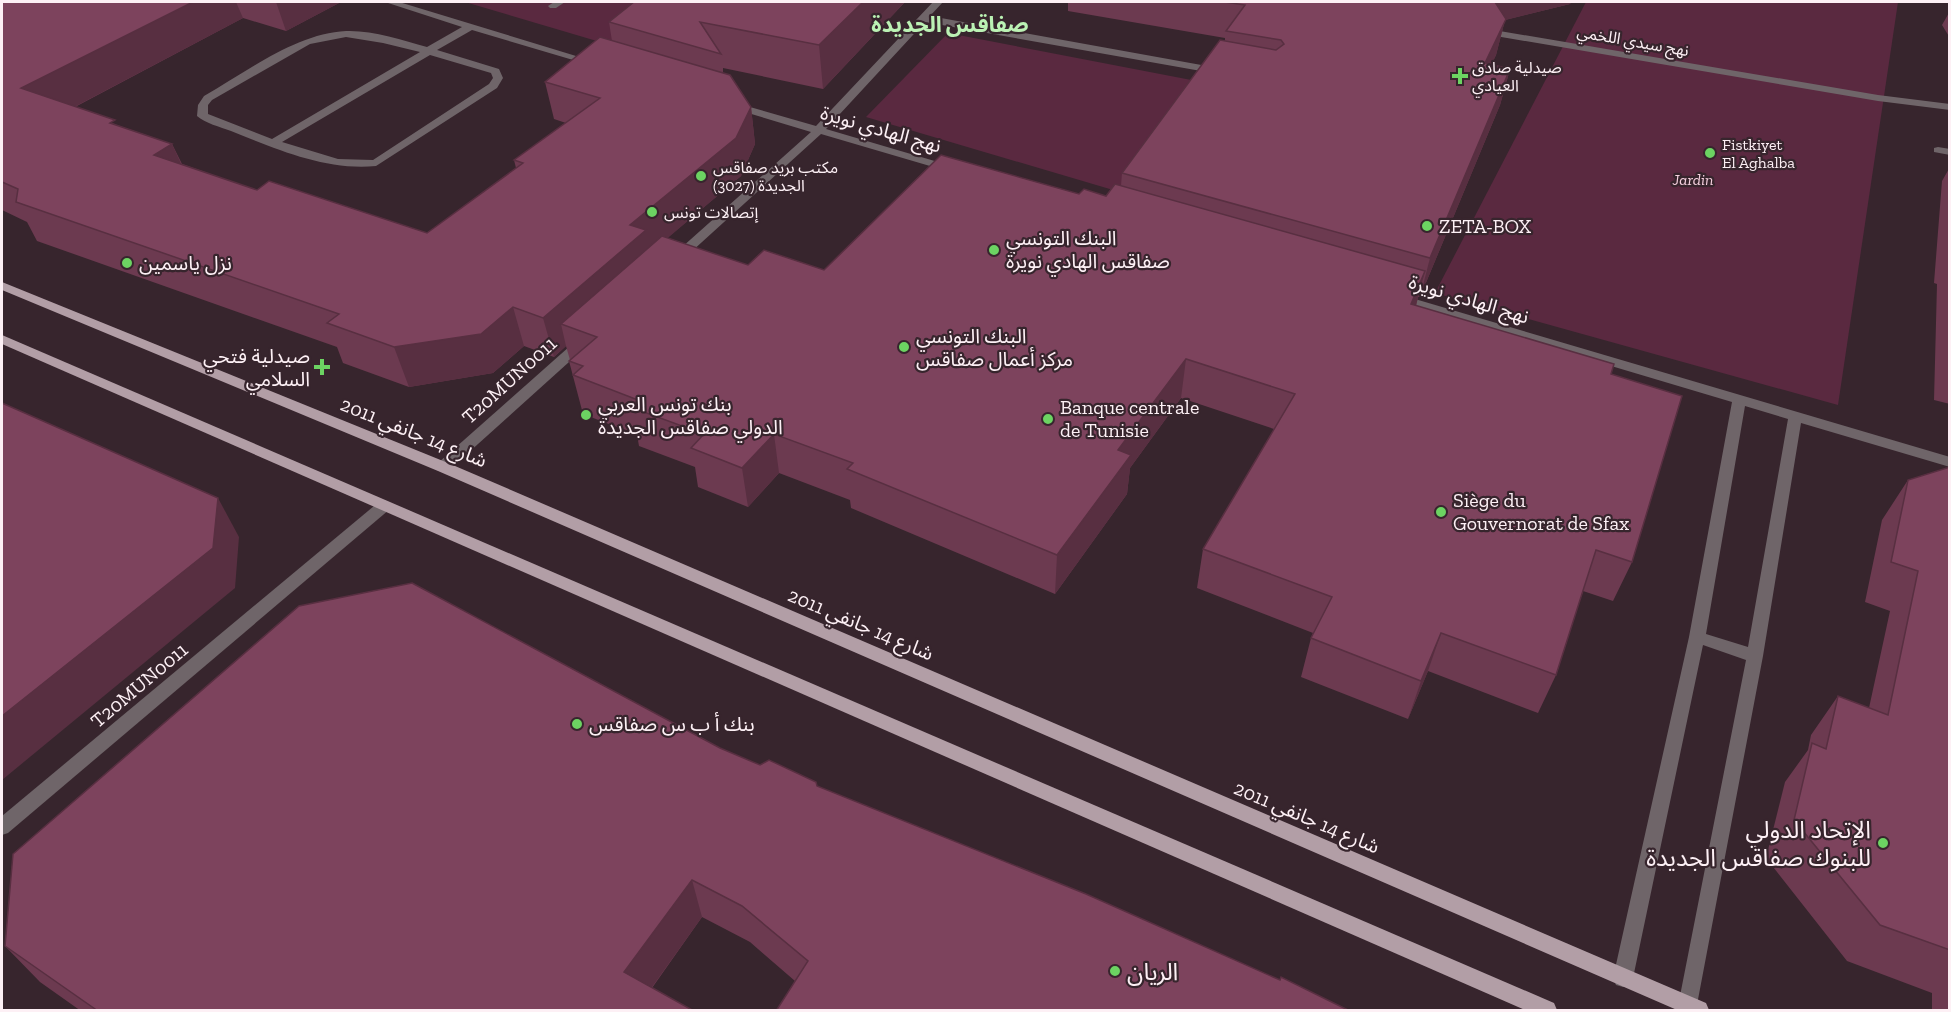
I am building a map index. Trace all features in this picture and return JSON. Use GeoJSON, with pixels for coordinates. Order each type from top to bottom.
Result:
{"type":"FeatureCollection","features":[{"type":"Feature","properties":{"kind":"main road","name":"شارع 14 جانفي 2011"},"geometry":{"type":"LineString","coordinates":[[2,286],[443,467],[1694,1008]]}},
{"type":"Feature","properties":{"kind":"main road"},"geometry":{"type":"LineString","coordinates":[[2,339],[1547,1011]]}},
{"type":"Feature","properties":{"kind":"street"},"geometry":{"type":"LineString","coordinates":[[390,2],[602,65]]}},
{"type":"Feature","properties":{"kind":"street"},"geometry":{"type":"LineString","coordinates":[[666,267],[818,131],[938,2]]}},
{"type":"Feature","properties":{"kind":"street"},"geometry":{"type":"LineString","coordinates":[[922,18],[1224,72]]}},
{"type":"Feature","properties":{"kind":"street"},"geometry":{"type":"LineString","coordinates":[[273,143],[471,26]]}},
{"type":"Feature","properties":{"kind":"street","name":"نهج سيدي اللخمي"},"geometry":{"type":"LineString","coordinates":[[1470,29],[1878,99],[1950,107]]}},
{"type":"Feature","properties":{"kind":"street"},"geometry":{"type":"LineString","coordinates":[[346,34],[363,36],[495,71],[498,78],[493,86],[376,162],[364,166],[350,165],[273,143],[202,116],[203,105],[208,98],[218,92],[307,42],[324,37],[346,34]]}},
{"type":"Feature","properties":{"kind":"street","name":"نهج الهادي نويرة"},"geometry":{"type":"LineString","coordinates":[[725,103],[964,173]]}},
{"type":"Feature","properties":{"kind":"street","name":"نهج الهادي نويرة"},"geometry":{"type":"LineString","coordinates":[[1381,293],[1950,462]]}},
{"type":"Feature","properties":{"kind":"street","name":"T20MUN0011"},"geometry":{"type":"LineString","coordinates":[[443,467],[595,331]]}},
{"type":"Feature","properties":{"kind":"street"},"geometry":{"type":"LineString","coordinates":[[1623,978],[1697,637],[1739,400]]}},
{"type":"Feature","properties":{"kind":"street"},"geometry":{"type":"LineString","coordinates":[[1694,1008],[1795,417]]}},
{"type":"Feature","properties":{"kind":"street","name":"T20MUN0011"},"geometry":{"type":"LineString","coordinates":[[2,827],[386,505]]}},
{"type":"Feature","properties":{"kind":"street"},"geometry":{"type":"LineString","coordinates":[[1697,637],[1755,656]]}},
{"type":"Feature","properties":{"kind":"green space"},"geometry":{"type":"Polygon","coordinates":[[[465,2],[670,2],[617,47],[465,2]]]}},
{"type":"Feature","properties":{"kind":"green space","name":"Jardin"},"geometry":{"type":"Polygon","coordinates":[[[1586,2],[1898,2],[1838,405],[1435,293],[1586,2]]]}},
{"type":"Feature","properties":{"kind":"green space"},"geometry":{"type":"Polygon","coordinates":[[[948,33],[1264,94],[1174,208],[866,117],[948,33]]]}},
{"type":"Feature","properties":{"kind":"building"},"geometry":{"type":"Polygon","coordinates":[[[2,2],[193,2],[21,88],[115,120],[110,123],[172,144],[154,155],[257,190],[269,181],[427,233],[523,163],[514,160],[600,98],[545,82],[600,37],[730,75],[751,107],[736,138],[630,225],[646,230],[543,318],[513,307],[481,334],[394,347],[327,323],[339,314],[16,202],[18,189],[2,182],[2,2]]]}},
{"type":"Feature","properties":{"kind":"building"},"geometry":{"type":"Polygon","coordinates":[[[634,2],[863,2],[819,45],[700,22],[721,54],[609,22],[634,2]]]}},
{"type":"Feature","properties":{"kind":"building"},"geometry":{"type":"Polygon","coordinates":[[[1225,2],[1495,2],[1506,19],[1485,63],[1510,69],[1430,258],[1122,173],[1220,40],[1276,50],[1284,44],[1281,40],[1226,31],[1245,5],[1225,2]]]}},
{"type":"Feature","properties":{"kind":"building"},"geometry":{"type":"Polygon","coordinates":[[[941,155],[1079,194],[1084,189],[1106,196],[1115,184],[1425,271],[1411,304],[1614,364],[1611,374],[1682,396],[1632,562],[1596,550],[1556,675],[1441,633],[1421,681],[1311,638],[1332,597],[1203,549],[1295,394],[1186,359],[1118,450],[1131,455],[1057,555],[847,469],[853,463],[774,434],[742,468],[691,448],[704,434],[630,407],[638,400],[573,375],[583,366],[569,361],[597,337],[561,324],[662,236],[748,265],[764,250],[824,270],[941,155]]]}},
{"type":"Feature","properties":{"kind":"building"},"geometry":{"type":"Polygon","coordinates":[[[2,403],[218,498],[213,548],[2,716],[2,403]]]}},
{"type":"Feature","properties":{"kind":"building"},"geometry":{"type":"Polygon","coordinates":[[[1950,467],[1950,950],[1880,925],[1794,820],[1812,743],[1826,749],[1838,696],[1888,715],[1918,571],[1891,562],[1908,480],[1950,467]]]}},
{"type":"Feature","properties":{"kind":"building"},"geometry":{"type":"Polygon","coordinates":[[[412,583],[720,748],[760,765],[769,760],[816,782],[817,786],[1086,894],[1280,980],[1281,977],[1350,1011],[776,1011],[808,961],[742,906],[692,880],[624,972],[694,1011],[98,1011],[5,946],[13,854],[299,606],[412,583]]]}},
{"type":"Feature","properties":{"kind":"place","name":"صيدلية صادق العيادي"},"geometry":{"type":"Point","coordinates":[1460,76]}},
{"type":"Feature","properties":{"kind":"place","name":"Fistkiyet El Aghalba"},"geometry":{"type":"Point","coordinates":[1710,153]}},
{"type":"Feature","properties":{"kind":"place","name":"مكتب بريد صفاقس الجديدة (3027)"},"geometry":{"type":"Point","coordinates":[701,176]}},
{"type":"Feature","properties":{"kind":"place","name":"إتصالات تونس"},"geometry":{"type":"Point","coordinates":[652,212]}},
{"type":"Feature","properties":{"kind":"place","name":"ZETA-BOX"},"geometry":{"type":"Point","coordinates":[1427,226]}},
{"type":"Feature","properties":{"kind":"place","name":"البنك التونسي صفاقس الهادي نويرة"},"geometry":{"type":"Point","coordinates":[994,250]}},
{"type":"Feature","properties":{"kind":"place","name":"نزل ياسمين"},"geometry":{"type":"Point","coordinates":[127,263]}},
{"type":"Feature","properties":{"kind":"place","name":"البنك التونسي مركز أعمال صفاقس"},"geometry":{"type":"Point","coordinates":[904,347]}},
{"type":"Feature","properties":{"kind":"place","name":"صيدلية فتحي السلامي"},"geometry":{"type":"Point","coordinates":[322,367]}},
{"type":"Feature","properties":{"kind":"place","name":"بنك تونس العربي الدولي صفاقس الجديدة"},"geometry":{"type":"Point","coordinates":[586,415]}},
{"type":"Feature","properties":{"kind":"place","name":"Banque centrale de Tunisie"},"geometry":{"type":"Point","coordinates":[1048,419]}},
{"type":"Feature","properties":{"kind":"place","name":"Siège du Gouvernorat de Sfax"},"geometry":{"type":"Point","coordinates":[1441,512]}},
{"type":"Feature","properties":{"kind":"place","name":"بنك أ ب س صفاقس"},"geometry":{"type":"Point","coordinates":[577,724]}},
{"type":"Feature","properties":{"kind":"place","name":"الإتحاد الدولي للبنوك صفاقس الجديدة"},"geometry":{"type":"Point","coordinates":[1883,843]}},
{"type":"Feature","properties":{"kind":"place","name":"الريان"},"geometry":{"type":"Point","coordinates":[1115,971]}},
{"type":"Feature","properties":{"kind":"district","name":"صفاقس الجديدة"},"geometry":{"type":"Point","coordinates":[950,24]}}]}
